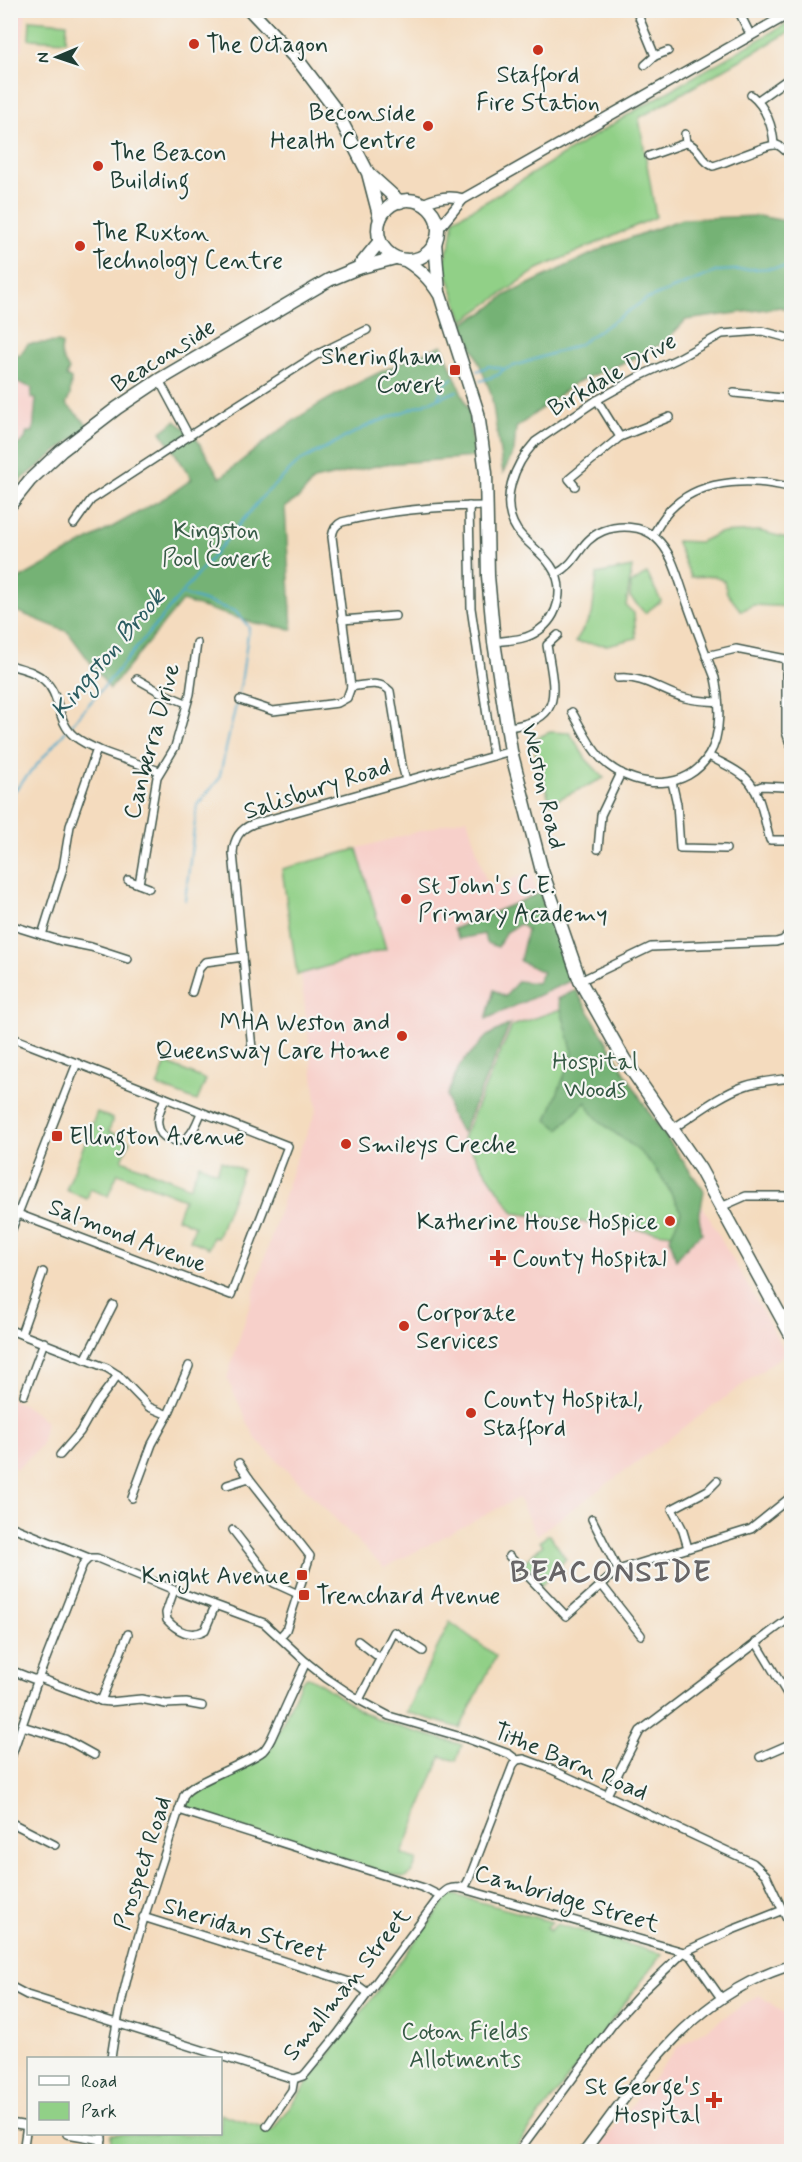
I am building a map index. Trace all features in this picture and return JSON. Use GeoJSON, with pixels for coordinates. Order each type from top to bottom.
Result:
{"type":"FeatureCollection","features":[{"type":"Feature","properties":{"kind":"highway"},"geometry":{"type":"LineString","coordinates":[[250,10],[288,50],[335,109],[368,173],[381,219]]}},
{"type":"Feature","properties":{"kind":"highway"},"geometry":{"type":"LineString","coordinates":[[368,173],[400,202]]}},
{"type":"Feature","properties":{"kind":"highway"},"geometry":{"type":"LineString","coordinates":[[412,201],[423,204],[431,211],[439,228],[435,242],[420,258],[400,259],[387,252],[380,242],[378,230],[381,219],[387,209],[400,202],[412,201]]}},
{"type":"Feature","properties":{"kind":"highway","name":"Beaconside"},"geometry":{"type":"LineString","coordinates":[[358,268],[380,242]]}},
{"type":"Feature","properties":{"kind":"highway","name":"Weston Road"},"geometry":{"type":"LineString","coordinates":[[435,242],[440,295]]}},
{"type":"Feature","properties":{"kind":"highway","name":"Beaconside"},"geometry":{"type":"LineString","coordinates":[[10,505],[30,480],[61,451],[117,408],[159,380],[313,289],[358,268],[400,259]]}},
{"type":"Feature","properties":{"kind":"highway","name":"Weston Road"},"geometry":{"type":"LineString","coordinates":[[400,259],[420,269],[431,279],[440,295],[478,413],[483,442],[488,576],[494,642],[511,751],[542,871],[580,981],[624,1059],[700,1169],[792,1337]]}},
{"type":"Feature","properties":{"kind":"street"},"geometry":{"type":"LineString","coordinates":[[636,10],[645,37],[656,56]]}},
{"type":"Feature","properties":{"kind":"street"},"geometry":{"type":"LineString","coordinates":[[738,10],[751,36]]}},
{"type":"Feature","properties":{"kind":"street"},"geometry":{"type":"LineString","coordinates":[[439,228],[463,199],[792,12]]}},
{"type":"Feature","properties":{"kind":"street"},"geometry":{"type":"LineString","coordinates":[[645,65],[656,56],[668,51]]}},
{"type":"Feature","properties":{"kind":"street"},"geometry":{"type":"LineString","coordinates":[[774,145],[771,125],[754,98],[792,76]]}},
{"type":"Feature","properties":{"kind":"street"},"geometry":{"type":"LineString","coordinates":[[685,134],[686,143]]}},
{"type":"Feature","properties":{"kind":"street"},"geometry":{"type":"LineString","coordinates":[[649,156],[686,143],[697,148],[702,159],[713,166],[774,145],[779,146],[792,157]]}},
{"type":"Feature","properties":{"kind":"street"},"geometry":{"type":"LineString","coordinates":[[423,204],[432,200],[456,197],[463,199]]}},
{"type":"Feature","properties":{"kind":"street"},"geometry":{"type":"LineString","coordinates":[[74,524],[91,500],[318,354],[367,330]]}},
{"type":"Feature","properties":{"kind":"street","name":"Birkdale Drive"},"geometry":{"type":"LineString","coordinates":[[556,574],[546,559],[518,531],[512,522],[509,504],[511,483],[521,460],[535,442],[597,400],[640,376],[677,360],[722,334],[762,331],[792,339]]}},
{"type":"Feature","properties":{"kind":"street"},"geometry":{"type":"LineString","coordinates":[[159,380],[189,436]]}},
{"type":"Feature","properties":{"kind":"street"},"geometry":{"type":"LineString","coordinates":[[734,393],[792,399]]}},
{"type":"Feature","properties":{"kind":"street"},"geometry":{"type":"LineString","coordinates":[[597,400],[620,437]]}},
{"type":"Feature","properties":{"kind":"street"},"geometry":{"type":"LineString","coordinates":[[575,486],[569,479],[620,437],[670,417]]}},
{"type":"Feature","properties":{"kind":"street"},"geometry":{"type":"LineString","coordinates":[[653,535],[673,506],[709,488],[755,481],[792,488]]}},
{"type":"Feature","properties":{"kind":"street","name":"Weston Road"},"geometry":{"type":"LineString","coordinates":[[469,506],[471,608],[494,756]]}},
{"type":"Feature","properties":{"kind":"street"},"geometry":{"type":"LineString","coordinates":[[240,700],[273,711],[338,704],[347,698],[351,687],[332,537],[337,524],[394,511],[487,506]]}},
{"type":"Feature","properties":{"kind":"street"},"geometry":{"type":"LineString","coordinates":[[494,642],[531,634],[544,626],[557,605],[560,587],[556,574],[570,565],[589,539],[603,531],[625,527],[653,535],[663,545],[675,569],[715,678],[718,702],[716,737],[709,756],[689,775],[672,782],[651,783],[621,774],[599,756],[572,712]]}},
{"type":"Feature","properties":{"kind":"street"},"geometry":{"type":"LineString","coordinates":[[342,621],[395,616]]}},
{"type":"Feature","properties":{"kind":"street"},"geometry":{"type":"LineString","coordinates":[[507,727],[533,722],[548,711],[554,689],[547,645],[558,635]]}},
{"type":"Feature","properties":{"kind":"street","name":"Canberra Drive"},"geometry":{"type":"LineString","coordinates":[[139,884],[146,832],[159,771],[175,747],[192,685],[197,644]]}},
{"type":"Feature","properties":{"kind":"street"},"geometry":{"type":"LineString","coordinates":[[706,656],[736,649],[786,659],[786,732],[790,744]]}},
{"type":"Feature","properties":{"kind":"street"},"geometry":{"type":"LineString","coordinates":[[10,665],[44,679],[54,693],[64,723],[75,736],[97,749],[159,771]]}},
{"type":"Feature","properties":{"kind":"street"},"geometry":{"type":"LineString","coordinates":[[618,678],[639,679],[685,699],[718,702]]}},
{"type":"Feature","properties":{"kind":"street"},"geometry":{"type":"LineString","coordinates":[[137,679],[186,703]]}},
{"type":"Feature","properties":{"kind":"street"},"geometry":{"type":"LineString","coordinates":[[351,687],[376,684],[383,685],[390,691],[406,780]]}},
{"type":"Feature","properties":{"kind":"street"},"geometry":{"type":"LineString","coordinates":[[42,935],[63,868],[70,826],[97,749]]}},
{"type":"Feature","properties":{"kind":"street","name":"Salisbury Road"},"geometry":{"type":"LineString","coordinates":[[252,1049],[233,853],[239,833],[254,824],[511,751]]}},
{"type":"Feature","properties":{"kind":"street"},"geometry":{"type":"LineString","coordinates":[[709,756],[737,771],[754,789],[770,840],[792,840]]}},
{"type":"Feature","properties":{"kind":"street"},"geometry":{"type":"LineString","coordinates":[[598,849],[602,815],[621,774]]}},
{"type":"Feature","properties":{"kind":"street"},"geometry":{"type":"LineString","coordinates":[[672,782],[677,804],[680,848],[726,849]]}},
{"type":"Feature","properties":{"kind":"street"},"geometry":{"type":"LineString","coordinates":[[754,789],[762,786],[784,787]]}},
{"type":"Feature","properties":{"kind":"street"},"geometry":{"type":"LineString","coordinates":[[128,880],[149,888]]}},
{"type":"Feature","properties":{"kind":"street"},"geometry":{"type":"LineString","coordinates":[[10,925],[128,959]]}},
{"type":"Feature","properties":{"kind":"street"},"geometry":{"type":"LineString","coordinates":[[580,981],[651,947],[776,942],[783,940],[792,931]]}},
{"type":"Feature","properties":{"kind":"street"},"geometry":{"type":"LineString","coordinates":[[192,992],[199,969],[205,962],[243,957]]}},
{"type":"Feature","properties":{"kind":"street"},"geometry":{"type":"LineString","coordinates":[[10,1037],[165,1098],[201,1113],[193,1132],[184,1141],[167,1139],[162,1135],[157,1124],[165,1098]]}},
{"type":"Feature","properties":{"kind":"street"},"geometry":{"type":"LineString","coordinates":[[10,1234],[14,1213],[77,1063]]}},
{"type":"Feature","properties":{"kind":"street"},"geometry":{"type":"LineString","coordinates":[[672,1128],[717,1100],[746,1086],[792,1078]]}},
{"type":"Feature","properties":{"kind":"street","name":"Salmond Avenue"},"geometry":{"type":"LineString","coordinates":[[14,1213],[231,1295],[288,1146],[201,1113]]}},
{"type":"Feature","properties":{"kind":"street"},"geometry":{"type":"LineString","coordinates":[[721,1207],[746,1196],[792,1196]]}},
{"type":"Feature","properties":{"kind":"street"},"geometry":{"type":"LineString","coordinates":[[21,1334],[43,1272]]}},
{"type":"Feature","properties":{"kind":"street"},"geometry":{"type":"LineString","coordinates":[[86,1358],[113,1305]]}},
{"type":"Feature","properties":{"kind":"street"},"geometry":{"type":"LineString","coordinates":[[10,1330],[86,1358],[118,1375],[149,1407],[168,1415]]}},
{"type":"Feature","properties":{"kind":"street"},"geometry":{"type":"LineString","coordinates":[[24,1395],[44,1342]]}},
{"type":"Feature","properties":{"kind":"street"},"geometry":{"type":"LineString","coordinates":[[132,1498],[152,1444],[168,1415],[189,1366]]}},
{"type":"Feature","properties":{"kind":"street"},"geometry":{"type":"LineString","coordinates":[[60,1455],[80,1432],[96,1404],[118,1375]]}},
{"type":"Feature","properties":{"kind":"street"},"geometry":{"type":"LineString","coordinates":[[239,1463],[310,1556],[286,1630],[280,1637]]}},
{"type":"Feature","properties":{"kind":"street"},"geometry":{"type":"LineString","coordinates":[[227,1485],[249,1478]]}},
{"type":"Feature","properties":{"kind":"street"},"geometry":{"type":"LineString","coordinates":[[688,1548],[682,1528],[672,1509],[708,1490],[717,1481]]}},
{"type":"Feature","properties":{"kind":"street"},"geometry":{"type":"LineString","coordinates":[[508,1556],[566,1616],[618,1570],[751,1529],[792,1496]]}},
{"type":"Feature","properties":{"kind":"street"},"geometry":{"type":"LineString","coordinates":[[592,1519],[618,1570]]}},
{"type":"Feature","properties":{"kind":"street"},"geometry":{"type":"LineString","coordinates":[[10,1526],[264,1623],[306,1662]]}},
{"type":"Feature","properties":{"kind":"street"},"geometry":{"type":"LineString","coordinates":[[233,1530],[274,1583],[298,1594]]}},
{"type":"Feature","properties":{"kind":"street"},"geometry":{"type":"LineString","coordinates":[[10,1760],[38,1679],[83,1564],[89,1558]]}},
{"type":"Feature","properties":{"kind":"street"},"geometry":{"type":"LineString","coordinates":[[601,1584],[642,1635]]}},
{"type":"Feature","properties":{"kind":"street"},"geometry":{"type":"LineString","coordinates":[[174,1590],[166,1613],[167,1620],[180,1631],[194,1634],[205,1630],[215,1606]]}},
{"type":"Feature","properties":{"kind":"street"},"geometry":{"type":"LineString","coordinates":[[608,1795],[640,1731],[792,1616]]}},
{"type":"Feature","properties":{"kind":"street"},"geometry":{"type":"LineString","coordinates":[[359,1700],[394,1632],[423,1650]]}},
{"type":"Feature","properties":{"kind":"street"},"geometry":{"type":"LineString","coordinates":[[101,1701],[128,1634]]}},
{"type":"Feature","properties":{"kind":"street"},"geometry":{"type":"LineString","coordinates":[[358,1641],[380,1658]]}},
{"type":"Feature","properties":{"kind":"street"},"geometry":{"type":"LineString","coordinates":[[756,1642],[792,1702]]}},
{"type":"Feature","properties":{"kind":"street","name":"Tithe Barn Road"},"geometry":{"type":"LineString","coordinates":[[306,1662],[359,1700],[389,1716],[468,1739],[509,1754],[517,1760],[524,1759],[546,1767],[760,1867],[792,1929]]}},
{"type":"Feature","properties":{"kind":"street","name":"Prospect Road"},"geometry":{"type":"LineString","coordinates":[[111,2057],[116,2023],[143,1917],[187,1790],[263,1751],[271,1739],[306,1662]]}},
{"type":"Feature","properties":{"kind":"street"},"geometry":{"type":"LineString","coordinates":[[10,1670],[101,1701],[141,1699],[166,1704],[186,1703],[202,1706]]}},
{"type":"Feature","properties":{"kind":"street"},"geometry":{"type":"LineString","coordinates":[[22,1726],[64,1739],[94,1755]]}},
{"type":"Feature","properties":{"kind":"street"},"geometry":{"type":"LineString","coordinates":[[760,1757],[792,1743]]}},
{"type":"Feature","properties":{"kind":"street"},"geometry":{"type":"LineString","coordinates":[[460,1888],[466,1885],[469,1879],[513,1765],[517,1760]]}},
{"type":"Feature","properties":{"kind":"street","name":"Cambridge Street"},"geometry":{"type":"LineString","coordinates":[[179,1810],[424,1888],[440,1896],[447,1889],[460,1888],[684,1952],[692,1957],[721,1998]]}},
{"type":"Feature","properties":{"kind":"street"},"geometry":{"type":"LineString","coordinates":[[10,1822],[54,1845]]}},
{"type":"Feature","properties":{"kind":"street","name":"Smallman Street"},"geometry":{"type":"LineString","coordinates":[[267,2126],[292,2090],[294,2079],[306,2073],[440,1896]]}},
{"type":"Feature","properties":{"kind":"street"},"geometry":{"type":"LineString","coordinates":[[518,2151],[613,2024],[684,1952],[783,1910],[792,1910]]}},
{"type":"Feature","properties":{"kind":"street","name":"Sheridan Street"},"geometry":{"type":"LineString","coordinates":[[143,1917],[356,1984],[368,1993]]}},
{"type":"Feature","properties":{"kind":"street"},"geometry":{"type":"LineString","coordinates":[[584,2151],[656,2057],[703,2010],[758,1977],[792,1965]]}},
{"type":"Feature","properties":{"kind":"street"},"geometry":{"type":"LineString","coordinates":[[10,1986],[27,1995],[294,2079]]}},
{"type":"Feature","properties":{"kind":"street"},"geometry":{"type":"LineString","coordinates":[[10,2122],[27,2126]]}},
{"type":"Feature","properties":{"kind":"street"},"geometry":{"type":"LineString","coordinates":[[23,2151],[27,2131]]}},
{"type":"Feature","properties":{"kind":"street"},"geometry":{"type":"LineString","coordinates":[[84,2135],[102,2137],[101,2151]]}},
{"type":"Feature","properties":{"kind":"shaded area"},"geometry":{"type":"Polygon","coordinates":[[[11,10],[26,11],[22,50],[11,53],[11,10]]]}},
{"type":"Feature","properties":{"kind":"shaded area"},"geometry":{"type":"Polygon","coordinates":[[[11,360],[66,404],[11,473],[11,360]]]}},
{"type":"Feature","properties":{"kind":"shaded area","name":"County Hospital"},"geometry":{"type":"Polygon","coordinates":[[[467,818],[488,887],[532,872],[537,895],[578,1001],[635,1087],[786,1353],[537,1535],[518,1498],[384,1568],[255,1438],[227,1378],[294,1164],[317,1109],[301,975],[297,975],[282,869],[467,818]]]}},
{"type":"Feature","properties":{"kind":"shaded area"},"geometry":{"type":"Polygon","coordinates":[[[10,1399],[23,1404],[46,1421],[41,1446],[17,1469],[11,1467],[10,1399]]]}},
{"type":"Feature","properties":{"kind":"shaded area","name":"St George's Hospital"},"geometry":{"type":"Polygon","coordinates":[[[759,1995],[791,2018],[791,2151],[596,2151],[676,2049],[759,1995]]]}},
{"type":"Feature","properties":{"kind":"green space"},"geometry":{"type":"Polygon","coordinates":[[[30,20],[67,23],[66,41],[29,39],[30,20]]]}},
{"type":"Feature","properties":{"kind":"green space"},"geometry":{"type":"Polygon","coordinates":[[[791,21],[791,31],[639,118],[656,217],[538,269],[463,321],[443,262],[451,242],[454,219],[791,21]]]}},
{"type":"Feature","properties":{"kind":"green space"},"geometry":{"type":"Polygon","coordinates":[[[758,216],[791,222],[791,312],[781,307],[686,320],[665,342],[637,357],[575,383],[516,428],[514,451],[503,473],[491,393],[463,323],[486,311],[506,295],[608,246],[682,219],[758,216]]]}},
{"type":"Feature","properties":{"kind":"green space"},"geometry":{"type":"Polygon","coordinates":[[[59,342],[62,345],[63,359],[69,370],[66,376],[71,379],[70,396],[66,404],[89,426],[20,481],[11,492],[11,444],[18,445],[25,439],[27,432],[33,432],[36,399],[31,398],[32,388],[11,379],[11,350],[19,356],[28,344],[59,342]]]}},
{"type":"Feature","properties":{"kind":"green space","name":"Kingston Pool Covert"},"geometry":{"type":"Polygon","coordinates":[[[442,345],[469,411],[474,457],[385,464],[314,480],[299,498],[285,507],[292,629],[254,623],[182,601],[110,689],[68,632],[11,609],[10,584],[166,497],[192,479],[161,432],[175,421],[195,436],[220,478],[274,435],[320,404],[380,372],[442,345]]]}},
{"type":"Feature","properties":{"kind":"green space"},"geometry":{"type":"Polygon","coordinates":[[[759,531],[791,539],[791,607],[753,605],[741,611],[727,593],[724,581],[714,576],[691,577],[676,541],[700,542],[719,533],[759,531]]]}},
{"type":"Feature","properties":{"kind":"green space"},"geometry":{"type":"Polygon","coordinates":[[[632,567],[626,606],[634,613],[636,638],[607,645],[575,642],[592,615],[597,574],[632,567]]]}},
{"type":"Feature","properties":{"kind":"green space"},"geometry":{"type":"Polygon","coordinates":[[[647,573],[661,601],[645,613],[630,597],[631,584],[647,573]]]}},
{"type":"Feature","properties":{"kind":"green space"},"geometry":{"type":"Polygon","coordinates":[[[550,732],[570,733],[586,759],[604,778],[550,803],[532,740],[550,732]]]}},
{"type":"Feature","properties":{"kind":"green space"},"geometry":{"type":"Polygon","coordinates":[[[357,849],[386,949],[297,975],[282,869],[357,849]]]}},
{"type":"Feature","properties":{"kind":"green space"},"geometry":{"type":"Polygon","coordinates":[[[540,893],[572,980],[486,1019],[494,990],[505,997],[518,981],[537,983],[543,972],[520,961],[527,930],[520,924],[505,933],[498,947],[486,943],[484,934],[459,939],[454,929],[540,893]]]}},
{"type":"Feature","properties":{"kind":"green space","name":"Hospital Woods"},"geometry":{"type":"Polygon","coordinates":[[[576,990],[648,1111],[704,1191],[699,1218],[702,1233],[676,1260],[670,1238],[681,1212],[649,1161],[600,1122],[586,1102],[559,1129],[547,1120],[573,1053],[558,999],[576,990]]]}},
{"type":"Feature","properties":{"kind":"green space"},"geometry":{"type":"Polygon","coordinates":[[[567,1007],[636,1109],[701,1226],[687,1236],[514,1213],[463,1138],[512,1026],[567,1007]]]}},
{"type":"Feature","properties":{"kind":"green space"},"geometry":{"type":"Polygon","coordinates":[[[510,1024],[462,1133],[450,1114],[447,1095],[460,1065],[487,1036],[510,1024]]]}},
{"type":"Feature","properties":{"kind":"green space"},"geometry":{"type":"Polygon","coordinates":[[[166,1063],[206,1080],[197,1101],[157,1086],[166,1063]]]}},
{"type":"Feature","properties":{"kind":"green space"},"geometry":{"type":"Polygon","coordinates":[[[97,1112],[113,1119],[109,1131],[130,1141],[122,1160],[190,1187],[199,1164],[217,1172],[221,1161],[243,1170],[217,1238],[213,1237],[209,1248],[190,1240],[195,1226],[177,1218],[184,1199],[118,1173],[108,1196],[90,1189],[87,1199],[66,1190],[97,1112]]]}},
{"type":"Feature","properties":{"kind":"green space"},"geometry":{"type":"Polygon","coordinates":[[[550,1535],[566,1559],[541,1586],[518,1562],[523,1558],[525,1561],[543,1545],[540,1542],[550,1535]]]}},
{"type":"Feature","properties":{"kind":"green space"},"geometry":{"type":"Polygon","coordinates":[[[450,1622],[496,1656],[460,1728],[406,1712],[450,1622]]]}},
{"type":"Feature","properties":{"kind":"green space"},"geometry":{"type":"Polygon","coordinates":[[[307,1677],[369,1715],[462,1745],[456,1761],[441,1756],[402,1854],[417,1860],[409,1875],[403,1878],[189,1812],[184,1808],[193,1790],[244,1765],[271,1748],[301,1682],[307,1677]]]}},
{"type":"Feature","properties":{"kind":"green space","name":"Coton Fields Allotments"},"geometry":{"type":"Polygon","coordinates":[[[451,1894],[552,1922],[547,1927],[550,1931],[557,1924],[662,1954],[513,2151],[110,2151],[111,2135],[222,2135],[222,2114],[272,2130],[451,1894]]]}},
{"type":"Feature","properties":{"kind":"waterway","name":"Kingston Brook"},"geometry":{"type":"LineString","coordinates":[[477,371],[489,366],[505,369],[578,345],[645,300],[718,271],[792,267]]}},
{"type":"Feature","properties":{"kind":"waterway","name":"Kingston Brook"},"geometry":{"type":"LineString","coordinates":[[480,381],[498,375],[504,369]]}},
{"type":"Feature","properties":{"kind":"waterway","name":"Kingston Brook"},"geometry":{"type":"LineString","coordinates":[[10,796],[263,496],[300,461],[369,425],[437,399],[447,382],[453,378]]}},
{"type":"Feature","properties":{"kind":"waterway","name":"Kingston Brook"},"geometry":{"type":"LineString","coordinates":[[437,399],[457,391]]}},
{"type":"Feature","properties":{"kind":"waterway"},"geometry":{"type":"LineString","coordinates":[[182,594],[235,611],[249,627],[241,683],[219,779],[197,805],[185,900]]}},
{"type":"Feature","properties":{"kind":"place","name":"The Octagon"},"geometry":{"type":"Point","coordinates":[194,44]}},
{"type":"Feature","properties":{"kind":"place","name":"Stafford Fire Station"},"geometry":{"type":"Point","coordinates":[538,50]}},
{"type":"Feature","properties":{"kind":"place","name":"Beconside Health Centre"},"geometry":{"type":"Point","coordinates":[428,126]}},
{"type":"Feature","properties":{"kind":"place","name":"The Beacon Building"},"geometry":{"type":"Point","coordinates":[98,166]}},
{"type":"Feature","properties":{"kind":"place","name":"The Ruxton Technology Centre"},"geometry":{"type":"Point","coordinates":[80,246]}},
{"type":"Feature","properties":{"kind":"place","name":"Sheringham Covert"},"geometry":{"type":"Point","coordinates":[455,370]}},
{"type":"Feature","properties":{"kind":"place","name":"St John's C.E. Primary Academy"},"geometry":{"type":"Point","coordinates":[406,899]}},
{"type":"Feature","properties":{"kind":"place","name":"MHA Weston and Queensway Care Home"},"geometry":{"type":"Point","coordinates":[402,1036]}},
{"type":"Feature","properties":{"kind":"place","name":"Ellington Avenue"},"geometry":{"type":"Point","coordinates":[57,1136]}},
{"type":"Feature","properties":{"kind":"place","name":"Smileys Creche"},"geometry":{"type":"Point","coordinates":[346,1144]}},
{"type":"Feature","properties":{"kind":"place","name":"Katherine House Hospice"},"geometry":{"type":"Point","coordinates":[670,1221]}},
{"type":"Feature","properties":{"kind":"place","name":"County Hospital"},"geometry":{"type":"Point","coordinates":[498,1258]}},
{"type":"Feature","properties":{"kind":"place","name":"Corporate Services"},"geometry":{"type":"Point","coordinates":[404,1326]}},
{"type":"Feature","properties":{"kind":"place","name":"County Hospital, Stafford"},"geometry":{"type":"Point","coordinates":[471,1413]}},
{"type":"Feature","properties":{"kind":"place","name":"Knight Avenue"},"geometry":{"type":"Point","coordinates":[302,1575]}},
{"type":"Feature","properties":{"kind":"place","name":"Trenchard Avenue"},"geometry":{"type":"Point","coordinates":[304,1595]}},
{"type":"Feature","properties":{"kind":"place","name":"St George's Hospital"},"geometry":{"type":"Point","coordinates":[714,2100]}},
{"type":"Feature","properties":{"kind":"district","name":"BEACONSIDE"},"geometry":{"type":"Point","coordinates":[611,1571]}}]}
